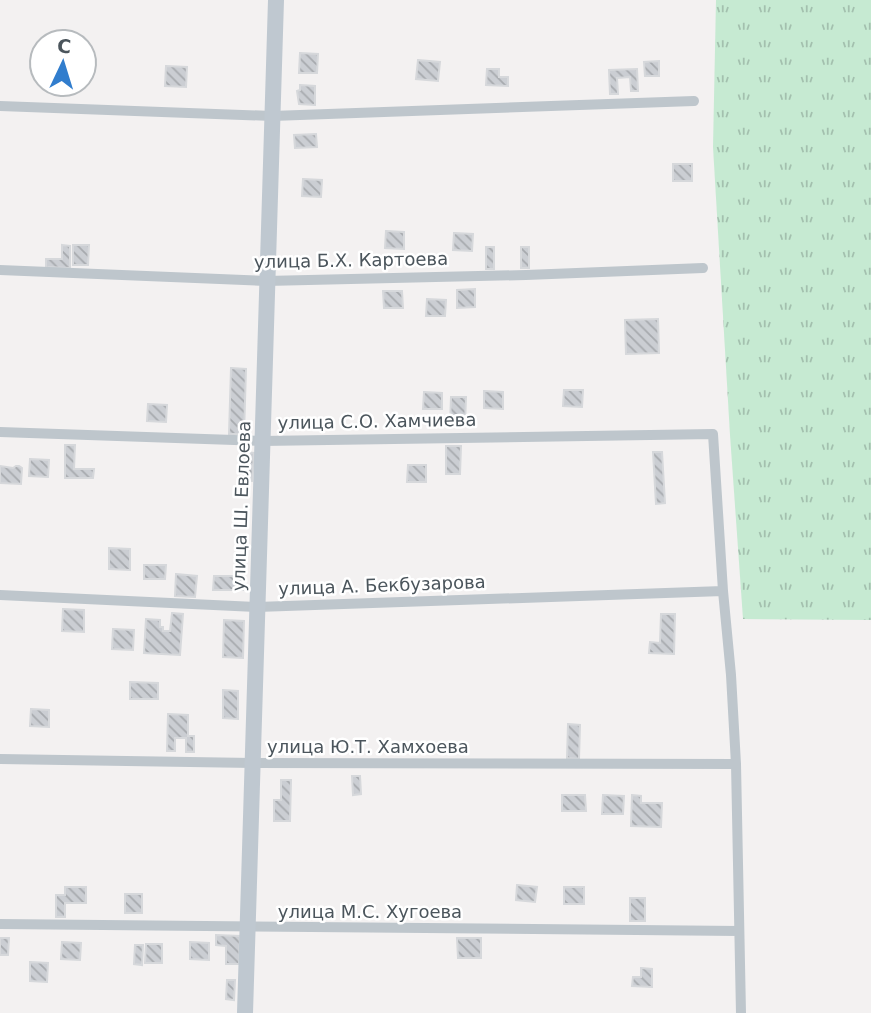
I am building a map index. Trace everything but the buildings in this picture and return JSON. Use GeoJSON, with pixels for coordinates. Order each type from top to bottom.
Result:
{"type":"FeatureCollection","features":[{"type":"Feature","properties":{"kind":"street","name":"улица Ш. Евлоева"},"geometry":{"type":"LineString","coordinates":[[245,1013],[276,0]]}},
{"type":"Feature","properties":{"kind":"street"},"geometry":{"type":"LineString","coordinates":[[0,106],[272,116],[694,100]]}},
{"type":"Feature","properties":{"kind":"street","name":"улица Б.Х. Картоева"},"geometry":{"type":"LineString","coordinates":[[0,270],[266,281],[703,268]]}},
{"type":"Feature","properties":{"kind":"street","name":"улица С.О. Хамчиева"},"geometry":{"type":"LineString","coordinates":[[0,432],[262,441],[712,434],[723,590]]}},
{"type":"Feature","properties":{"kind":"street"},"geometry":{"type":"LineString","coordinates":[[723,590],[736,764],[741,1013]]}},
{"type":"Feature","properties":{"kind":"street","name":"улица А. Бекбузарова"},"geometry":{"type":"LineString","coordinates":[[0,595],[257,607],[723,590]]}},
{"type":"Feature","properties":{"kind":"street","name":"улица Ю.Т. Хамхоева"},"geometry":{"type":"LineString","coordinates":[[0,759],[253,763],[736,764]]}},
{"type":"Feature","properties":{"kind":"street","name":"улица М.С. Хугоева"},"geometry":{"type":"LineString","coordinates":[[0,924],[739,932]]}},
{"type":"Feature","properties":{"kind":"green space"},"geometry":{"type":"Polygon","coordinates":[[[716,0],[871,0],[871,620],[743,619],[713,147],[716,0]]]}}]}
